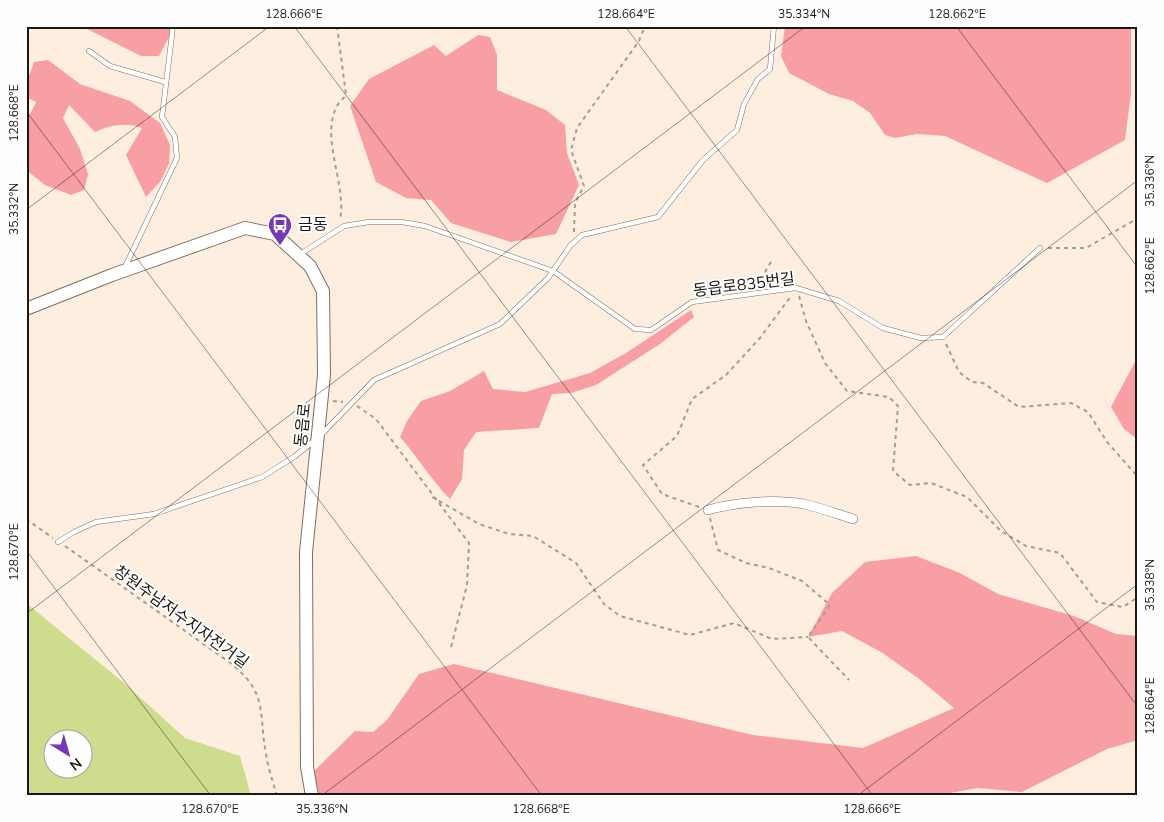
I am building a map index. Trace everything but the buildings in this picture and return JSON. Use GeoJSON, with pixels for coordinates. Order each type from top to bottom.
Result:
{"type":"FeatureCollection","features":[{"type":"Feature","properties":{"kind":"street","name":"동읍로"},"geometry":{"type":"LineString","coordinates":[[26,309],[123,271],[246,228],[275,234],[310,266],[323,291],[324,375],[306,552],[308,767],[312,796]]}},
{"type":"Feature","properties":{"kind":"street"},"geometry":{"type":"LineString","coordinates":[[708,510],[729,504],[780,502],[804,504],[853,519]]}},
{"type":"Feature","properties":{"kind":"lane"},"geometry":{"type":"LineString","coordinates":[[123,271],[176,158],[175,137],[162,117],[164,82],[172,26]]}},
{"type":"Feature","properties":{"kind":"lane"},"geometry":{"type":"LineString","coordinates":[[58,542],[96,522],[154,514],[262,477],[294,457],[318,438],[374,380],[500,324],[553,271],[574,242],[582,235],[658,217],[703,160],[737,130],[744,104],[758,79],[770,69],[774,26]]}},
{"type":"Feature","properties":{"kind":"lane"},"geometry":{"type":"LineString","coordinates":[[89,51],[110,66],[164,82]]}},
{"type":"Feature","properties":{"kind":"lane","name":"동읍로835번길"},"geometry":{"type":"LineString","coordinates":[[298,255],[344,226],[369,222],[402,222],[425,226],[553,271],[635,329],[651,330],[692,302],[796,288],[839,302],[883,328],[921,338],[943,337]]}},
{"type":"Feature","properties":{"kind":"lane"},"geometry":{"type":"LineString","coordinates":[[943,337],[1040,248]]}},
{"type":"Feature","properties":{"kind":"path"},"geometry":{"type":"LineString","coordinates":[[337,26],[346,96],[336,108],[332,128],[343,206],[338,230]]}},
{"type":"Feature","properties":{"kind":"path"},"geometry":{"type":"LineString","coordinates":[[574,242],[575,204],[584,186],[572,150],[577,128],[639,41],[645,26]]}},
{"type":"Feature","properties":{"kind":"path"},"geometry":{"type":"LineString","coordinates":[[1040,248],[1086,248],[1138,218]]}},
{"type":"Feature","properties":{"kind":"path"},"geometry":{"type":"LineString","coordinates":[[752,294],[772,260]]}},
{"type":"Feature","properties":{"kind":"path"},"geometry":{"type":"LineString","coordinates":[[796,288],[760,338],[726,375],[692,399],[677,436],[643,465],[662,494],[708,510],[718,550],[746,563],[769,568],[802,581],[830,604],[808,637]]}},
{"type":"Feature","properties":{"kind":"path"},"geometry":{"type":"LineString","coordinates":[[796,288],[806,321],[825,363],[847,391],[888,397],[898,406],[893,470],[899,477],[910,485],[931,483],[967,497],[1001,532],[1026,546],[1060,553],[1097,602],[1123,607],[1138,597]]}},
{"type":"Feature","properties":{"kind":"path"},"geometry":{"type":"LineString","coordinates":[[943,337],[958,372],[972,382],[983,383],[1019,407],[1071,403],[1088,412],[1107,442],[1138,477]]}},
{"type":"Feature","properties":{"kind":"path"},"geometry":{"type":"LineString","coordinates":[[322,400],[352,403],[376,419],[432,497],[455,522],[469,543],[467,585],[450,651]]}},
{"type":"Feature","properties":{"kind":"path"},"geometry":{"type":"LineString","coordinates":[[432,497],[479,524],[509,534],[533,536],[576,563],[604,604],[620,616],[690,635],[734,623],[772,639],[808,637],[849,680]]}},
{"type":"Feature","properties":{"kind":"path","name":"창원주남저수지자전거길"},"geometry":{"type":"LineString","coordinates":[[26,519],[229,662],[243,674],[258,695],[262,706],[266,754],[277,796]]}},
{"type":"Feature","properties":{"kind":"shaded area"},"geometry":{"type":"Polygon","coordinates":[[[81,26],[175,26],[159,56],[141,56],[81,26]]]}},
{"type":"Feature","properties":{"kind":"shaded area"},"geometry":{"type":"Polygon","coordinates":[[[785,26],[1131,26],[1131,93],[1125,140],[1047,183],[945,136],[917,134],[895,138],[885,135],[870,113],[853,101],[829,94],[789,73],[781,56],[785,26]]]}},
{"type":"Feature","properties":{"kind":"shaded area"},"geometry":{"type":"Polygon","coordinates":[[[478,35],[490,37],[497,55],[497,90],[546,110],[565,125],[567,153],[579,185],[556,234],[511,242],[451,223],[431,200],[406,198],[376,182],[350,106],[369,79],[434,45],[446,56],[478,35]]]}},
{"type":"Feature","properties":{"kind":"shaded area"},"geometry":{"type":"Polygon","coordinates":[[[48,60],[80,84],[130,101],[160,123],[170,145],[169,164],[160,182],[146,197],[126,155],[142,128],[118,125],[95,132],[69,105],[63,118],[80,149],[88,174],[84,190],[71,195],[45,185],[26,170],[26,114],[30,114],[36,102],[26,97],[26,84],[34,62],[48,60]]]}},
{"type":"Feature","properties":{"kind":"shaded area"},"geometry":{"type":"Polygon","coordinates":[[[691,310],[694,317],[660,344],[596,385],[571,393],[552,394],[539,428],[476,432],[464,450],[462,479],[450,499],[400,437],[407,421],[421,401],[450,391],[484,371],[493,389],[525,392],[590,373],[626,353],[691,310]]]}},
{"type":"Feature","properties":{"kind":"shaded area"},"geometry":{"type":"Polygon","coordinates":[[[1138,356],[1138,440],[1124,429],[1111,407],[1138,356]]]}},
{"type":"Feature","properties":{"kind":"shaded area"},"geometry":{"type":"Polygon","coordinates":[[[916,556],[960,573],[998,594],[1074,616],[1116,634],[1138,636],[1138,740],[1107,749],[1022,792],[978,788],[933,796],[319,796],[314,771],[355,731],[373,732],[387,720],[419,674],[454,664],[753,735],[863,748],[954,708],[918,678],[881,652],[842,631],[808,637],[832,593],[865,562],[916,556]]]}},
{"type":"Feature","properties":{"kind":"shaded area"},"geometry":{"type":"Polygon","coordinates":[[[26,603],[123,682],[185,738],[240,756],[251,796],[26,796],[26,603]]]}},
{"type":"Feature","properties":{"kind":"place","name":"금동"},"geometry":{"type":"Point","coordinates":[280,246]}}]}
